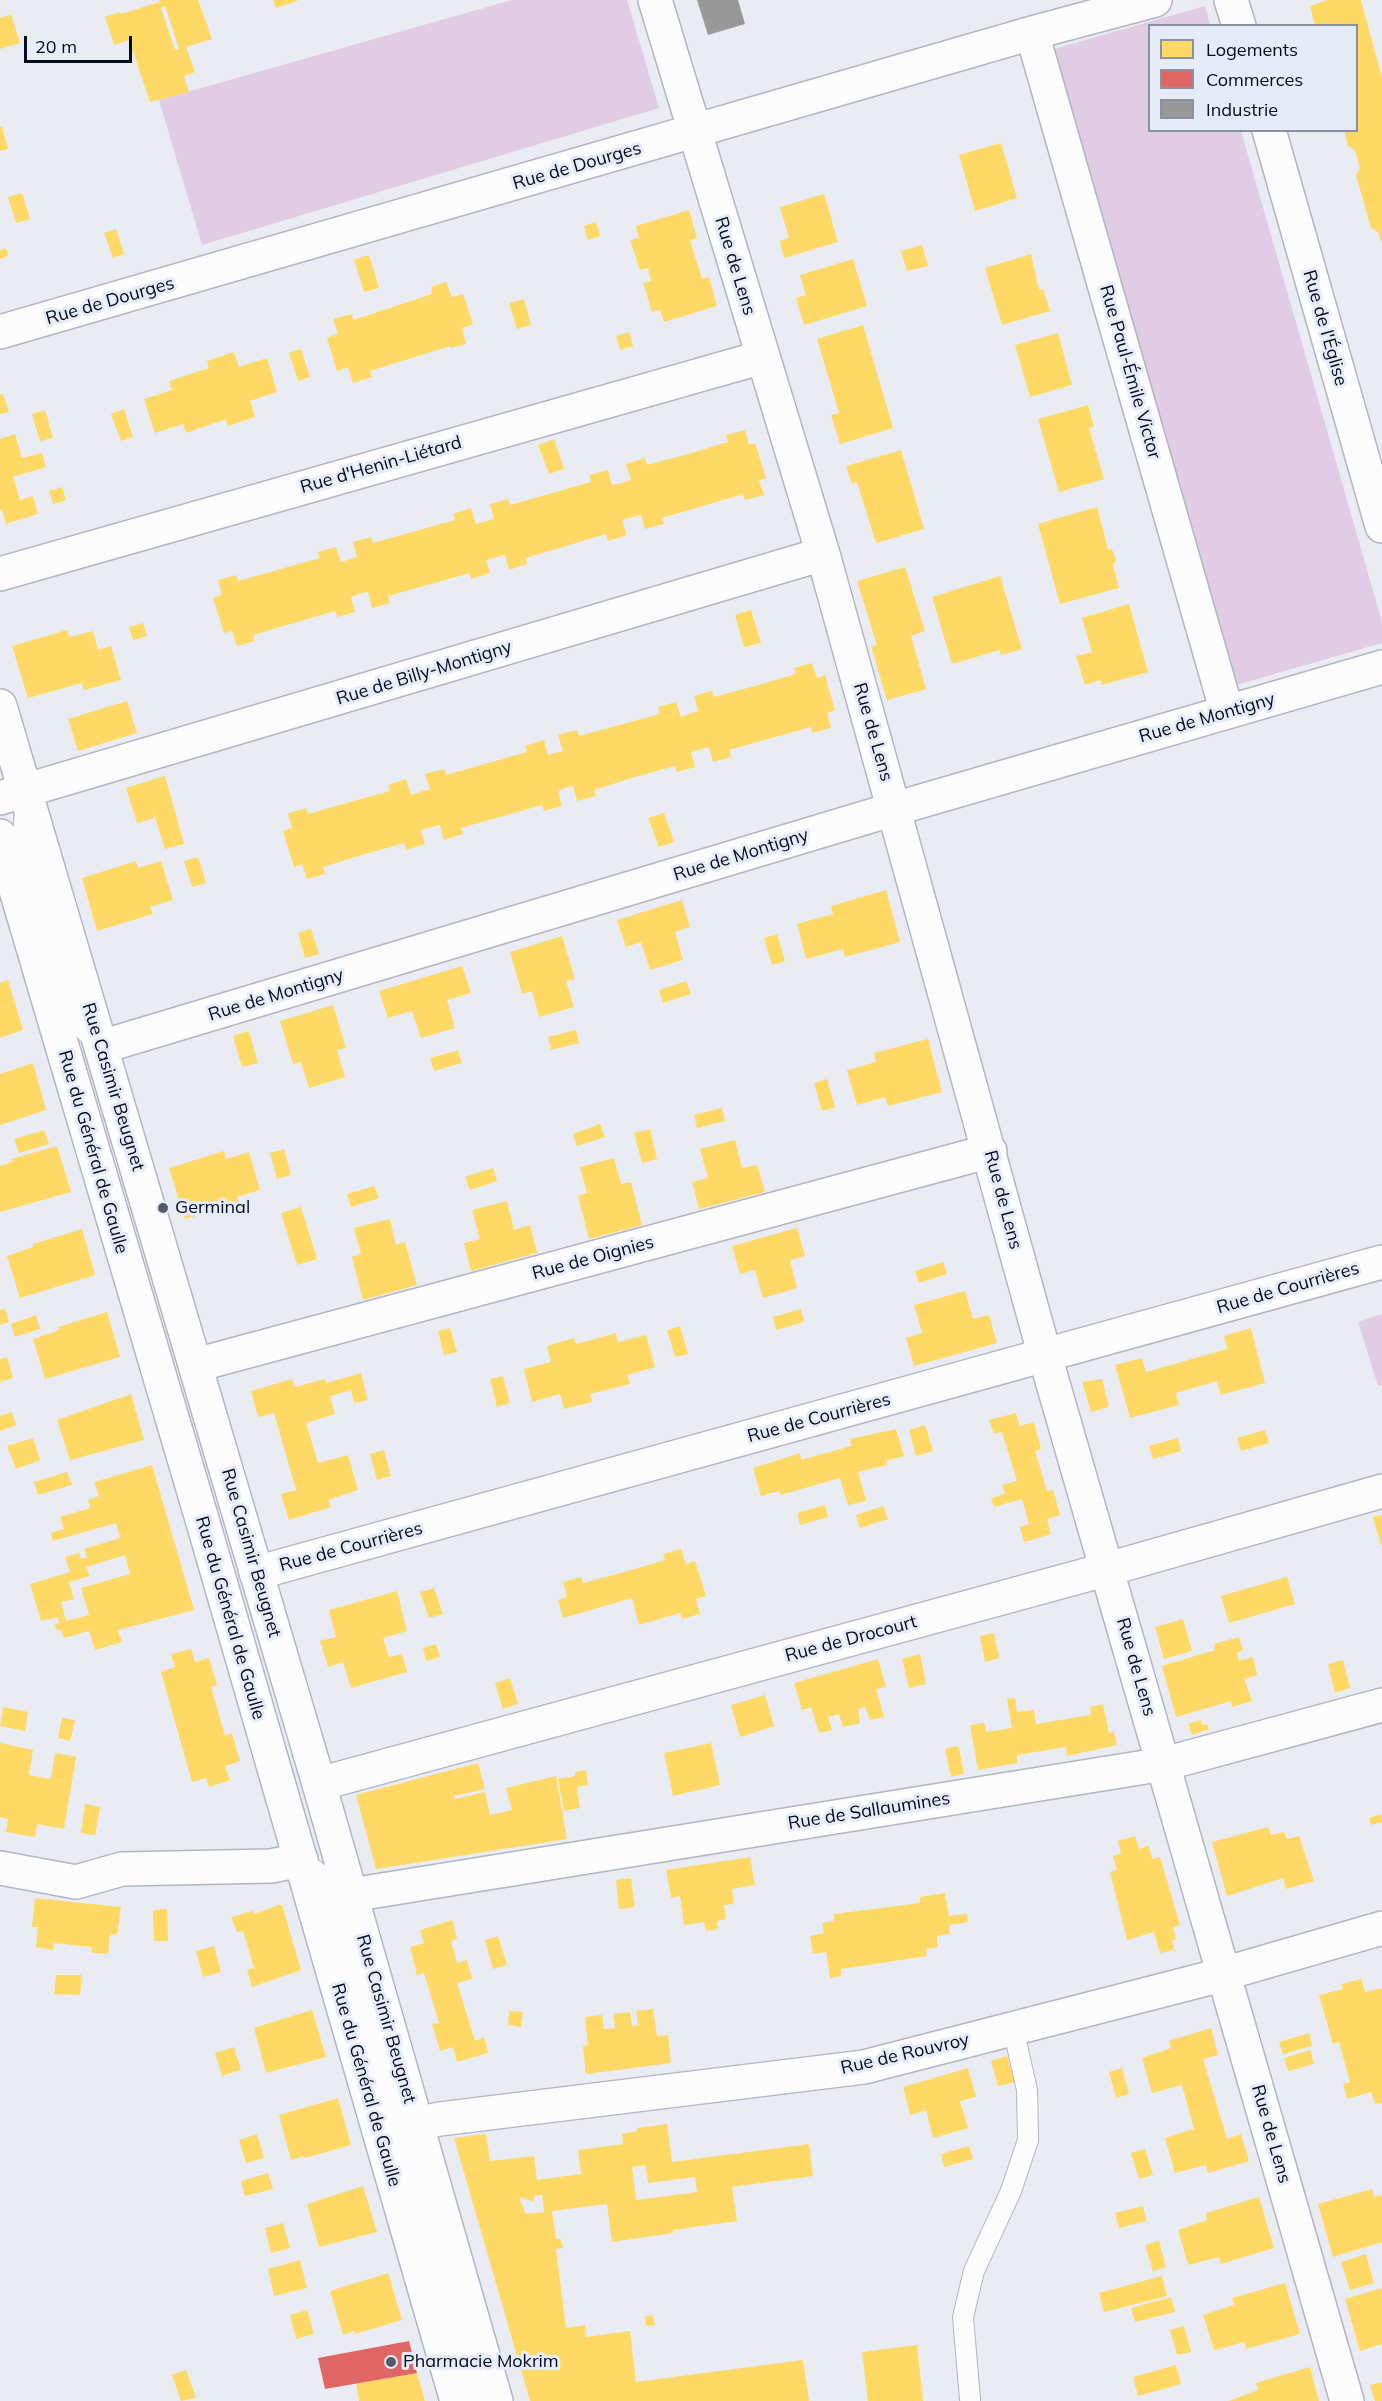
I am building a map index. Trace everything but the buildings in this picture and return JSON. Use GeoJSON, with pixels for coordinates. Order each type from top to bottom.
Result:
{"type":"FeatureCollection","features":[{"type":"Feature","properties":{"kind":"street","name":"Rue de Lens"},"geometry":{"type":"LineString","coordinates":[[655,0],[823,554],[1045,1356],[1347,2401]]}},
{"type":"Feature","properties":{"kind":"street","name":"Rue de Dourges"},"geometry":{"type":"LineString","coordinates":[[0,332],[1032,33],[1155,0]]}},
{"type":"Feature","properties":{"kind":"street"},"geometry":{"type":"LineString","coordinates":[[1231,0],[1238,24]]}},
{"type":"Feature","properties":{"kind":"street","name":"Rue Paul-Émile Victor"},"geometry":{"type":"LineString","coordinates":[[1032,33],[1227,711]]}},
{"type":"Feature","properties":{"kind":"street","name":"Rue de l'Église"},"geometry":{"type":"LineString","coordinates":[[1270,132],[1382,526]]}},
{"type":"Feature","properties":{"kind":"street","name":"Rue d'Henin-Liétard"},"geometry":{"type":"LineString","coordinates":[[0,574],[763,357]]}},
{"type":"Feature","properties":{"kind":"street","name":"Rue de Billy-Montigny"},"geometry":{"type":"LineString","coordinates":[[12,794],[823,554]]}},
{"type":"Feature","properties":{"kind":"street","name":"Rue de Montigny"},"geometry":{"type":"LineString","coordinates":[[101,1047],[894,809],[1382,667]]}},
{"type":"Feature","properties":{"kind":"street","name":"Rue Casimir Beugnet"},"geometry":{"type":"LineString","coordinates":[[0,706],[12,794],[101,1047],[319,1784],[496,2401]]}},
{"type":"Feature","properties":{"kind":"street","name":"Rue du Général de Gaulle"},"geometry":{"type":"LineString","coordinates":[[0,836],[301,1860],[457,2401]]}},
{"type":"Feature","properties":{"kind":"street","name":"Rue de Oignies"},"geometry":{"type":"LineString","coordinates":[[196,1365],[990,1151]]}},
{"type":"Feature","properties":{"kind":"street","name":"Rue de Courrières"},"geometry":{"type":"LineString","coordinates":[[256,1573],[1382,1262]]}},
{"type":"Feature","properties":{"kind":"street","name":"Rue de Drocourt"},"geometry":{"type":"LineString","coordinates":[[319,1784],[1108,1569],[1382,1491]]}},
{"type":"Feature","properties":{"kind":"street","name":"Rue de Sallaumines"},"geometry":{"type":"LineString","coordinates":[[351,1895],[1164,1764],[1382,1705]]}},
{"type":"Feature","properties":{"kind":"street"},"geometry":{"type":"LineString","coordinates":[[0,1868],[76,1881],[122,1869],[271,1866],[301,1860]]}},
{"type":"Feature","properties":{"kind":"street","name":"Rue de Rouvroy"},"geometry":{"type":"LineString","coordinates":[[416,2124],[864,2067],[1224,1973],[1382,1928]]}},
{"type":"Feature","properties":{"kind":"lane"},"geometry":{"type":"LineString","coordinates":[[301,1860],[324,1877],[477,2401]]}},
{"type":"Feature","properties":{"kind":"lane"},"geometry":{"type":"LineString","coordinates":[[970,2399],[963,2317],[974,2271],[1011,2191],[1028,2140],[1027,2090],[1013,2028]]}},
{"type":"Feature","properties":{"kind":"shaded area"},"geometry":{"type":"Polygon","coordinates":[[[512,0],[627,0],[659,108],[202,245],[159,100],[512,0]]]}},
{"type":"Feature","properties":{"kind":"shaded area"},"geometry":{"type":"Polygon","coordinates":[[[1205,6],[1210,24],[1148,24],[1148,132],[1241,132],[1382,622],[1382,643],[1233,686],[1050,50],[1205,6]]]}},
{"type":"Feature","properties":{"kind":"shaded area"},"geometry":{"type":"Polygon","coordinates":[[[1382,1314],[1382,1385],[1378,1386],[1358,1322],[1382,1314]]]}},
{"type":"Feature","properties":{"kind":"place","name":"Germinal"},"geometry":{"type":"Point","coordinates":[163,1208]}},
{"type":"Feature","properties":{"kind":"place","name":"Pharmacie Mokrim"},"geometry":{"type":"Point","coordinates":[391,2362]}}]}
